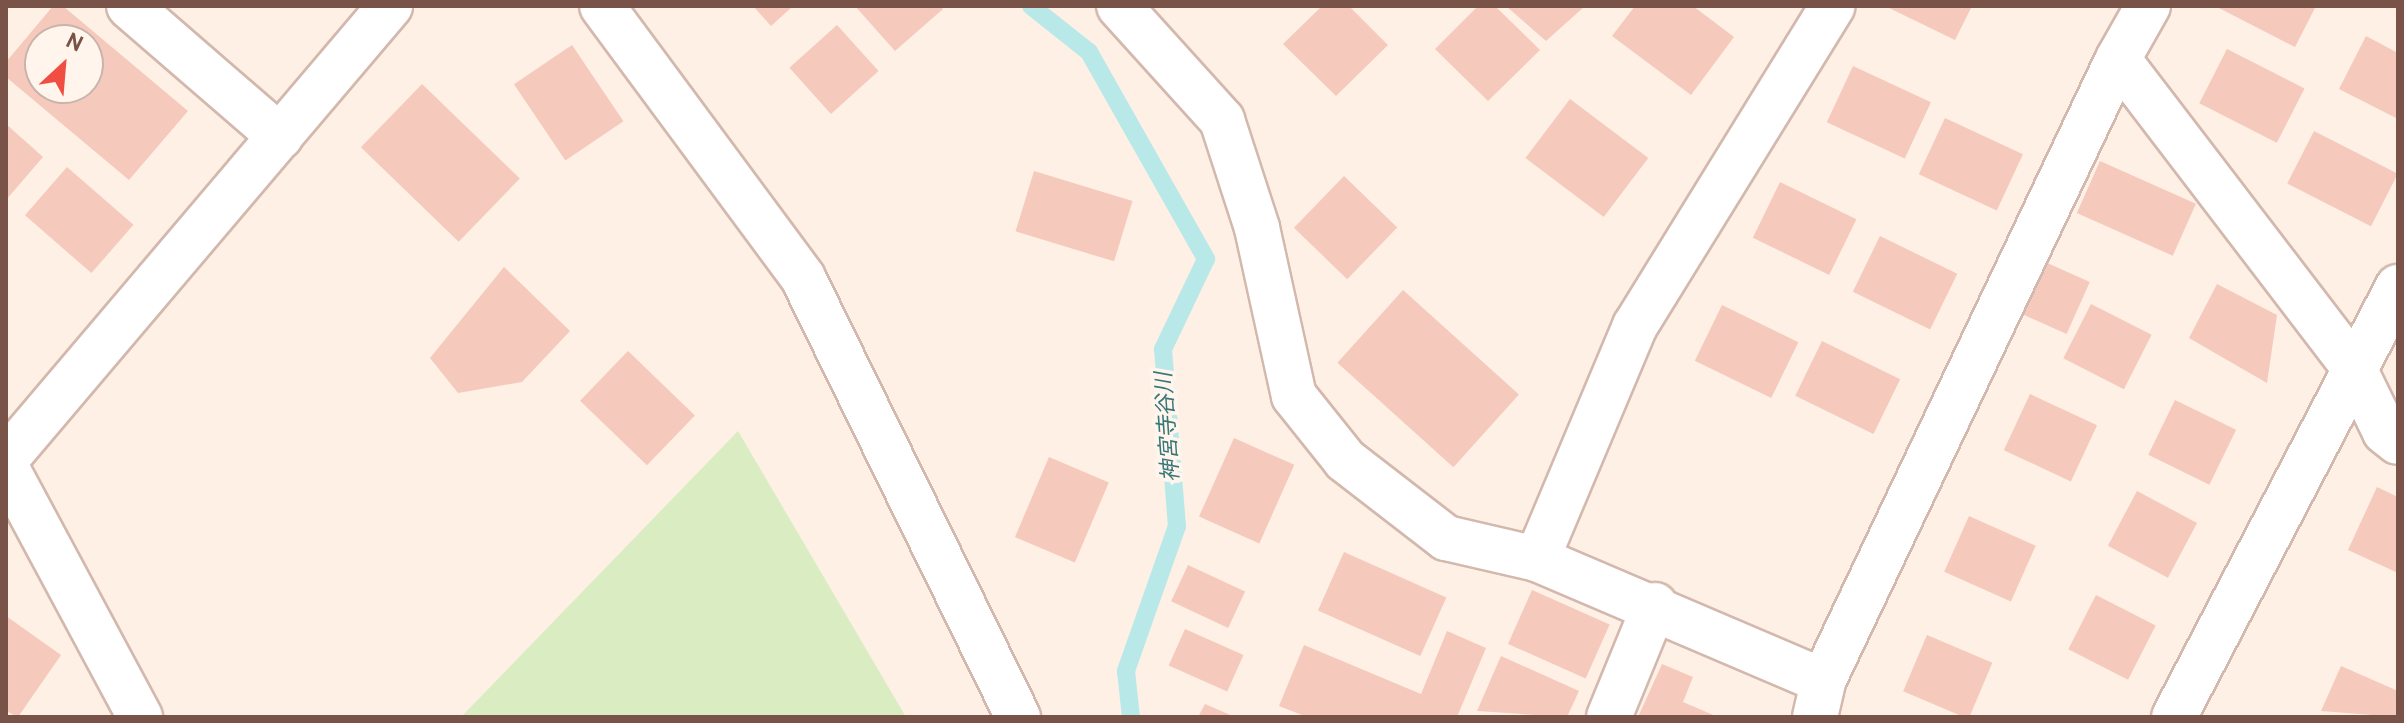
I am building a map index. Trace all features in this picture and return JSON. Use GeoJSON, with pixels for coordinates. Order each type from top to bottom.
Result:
{"type":"FeatureCollection","features":[{"type":"Feature","properties":{"kind":"street"},"geometry":{"type":"LineString","coordinates":[[129,6],[280,137]]}},
{"type":"Feature","properties":{"kind":"street"},"geometry":{"type":"LineString","coordinates":[[6,459],[390,6]]}},
{"type":"Feature","properties":{"kind":"street"},"geometry":{"type":"LineString","coordinates":[[602,6],[803,278],[1018,717]]}},
{"type":"Feature","properties":{"kind":"street"},"geometry":{"type":"LineString","coordinates":[[1119,6],[1222,120],[1257,228],[1294,396],[1345,460],[1446,538],[1537,559],[1655,605],[1819,699],[2118,59],[2148,6]]}},
{"type":"Feature","properties":{"kind":"street"},"geometry":{"type":"LineString","coordinates":[[1537,559],[1635,326],[1833,6]]}},
{"type":"Feature","properties":{"kind":"street"},"geometry":{"type":"LineString","coordinates":[[2118,59],[2353,366],[2385,432],[2398,442]]}},
{"type":"Feature","properties":{"kind":"street"},"geometry":{"type":"LineString","coordinates":[[2174,717],[2353,366],[2398,287]]}},
{"type":"Feature","properties":{"kind":"street"},"geometry":{"type":"LineString","coordinates":[[6,467],[140,717]]}},
{"type":"Feature","properties":{"kind":"street"},"geometry":{"type":"LineString","coordinates":[[1609,717],[1655,605]]}},
{"type":"Feature","properties":{"kind":"green space"},"geometry":{"type":"Polygon","coordinates":[[[738,431],[906,717],[461,717],[738,431]]]}},
{"type":"Feature","properties":{"kind":"building"},"geometry":{"type":"Polygon","coordinates":[[[53,6],[63,6],[84,24],[38,24],[53,6]]]}},
{"type":"Feature","properties":{"kind":"building"},"geometry":{"type":"Polygon","coordinates":[[[753,6],[793,6],[771,26],[753,6]]]}},
{"type":"Feature","properties":{"kind":"building"},"geometry":{"type":"Polygon","coordinates":[[[855,6],[940,6],[943,9],[895,51],[855,6]]]}},
{"type":"Feature","properties":{"kind":"building"},"geometry":{"type":"Polygon","coordinates":[[[1322,6],[1349,6],[1388,45],[1336,96],[1283,44],[1322,6]]]}},
{"type":"Feature","properties":{"kind":"building"},"geometry":{"type":"Polygon","coordinates":[[[1478,6],[1495,6],[1540,50],[1488,101],[1435,49],[1478,6]]]}},
{"type":"Feature","properties":{"kind":"building"},"geometry":{"type":"Polygon","coordinates":[[[1506,6],[1585,6],[1546,41],[1506,6]]]}},
{"type":"Feature","properties":{"kind":"building"},"geometry":{"type":"Polygon","coordinates":[[[1635,6],[1693,6],[1734,37],[1691,95],[1612,36],[1635,6]]]}},
{"type":"Feature","properties":{"kind":"building"},"geometry":{"type":"Polygon","coordinates":[[[1885,6],[1972,6],[1955,40],[1885,6]]]}},
{"type":"Feature","properties":{"kind":"building"},"geometry":{"type":"Polygon","coordinates":[[[2215,6],[2316,6],[2295,47],[2215,6]]]}},
{"type":"Feature","properties":{"kind":"building"},"geometry":{"type":"Polygon","coordinates":[[[837,25],[878,71],[831,114],[789,68],[837,25]]]}},
{"type":"Feature","properties":{"kind":"building"},"geometry":{"type":"Polygon","coordinates":[[[2366,36],[2398,53],[2398,119],[2339,89],[2366,36]]]}},
{"type":"Feature","properties":{"kind":"building"},"geometry":{"type":"Polygon","coordinates":[[[104,40],[188,111],[129,180],[38,104],[104,104],[104,40]]]}},
{"type":"Feature","properties":{"kind":"building"},"geometry":{"type":"Polygon","coordinates":[[[24,41],[24,92],[6,77],[6,62],[24,41]]]}},
{"type":"Feature","properties":{"kind":"building"},"geometry":{"type":"Polygon","coordinates":[[[572,45],[623,121],[565,160],[514,84],[572,45]]]}},
{"type":"Feature","properties":{"kind":"building"},"geometry":{"type":"Polygon","coordinates":[[[2227,49],[2305,88],[2277,143],[2199,103],[2227,49]]]}},
{"type":"Feature","properties":{"kind":"building"},"geometry":{"type":"Polygon","coordinates":[[[1853,66],[1931,102],[1905,159],[1827,122],[1853,66]]]}},
{"type":"Feature","properties":{"kind":"building"},"geometry":{"type":"Polygon","coordinates":[[[422,84],[520,178],[459,242],[361,147],[422,84]]]}},
{"type":"Feature","properties":{"kind":"building"},"geometry":{"type":"Polygon","coordinates":[[[1570,99],[1648,158],[1604,217],[1525,158],[1570,99]]]}},
{"type":"Feature","properties":{"kind":"building"},"geometry":{"type":"Polygon","coordinates":[[[1945,118],[2023,154],[1997,211],[1919,174],[1945,118]]]}},
{"type":"Feature","properties":{"kind":"building"},"geometry":{"type":"Polygon","coordinates":[[[6,124],[43,157],[6,200],[6,124]]]}},
{"type":"Feature","properties":{"kind":"building"},"geometry":{"type":"Polygon","coordinates":[[[2314,131],[2398,174],[2371,226],[2287,184],[2314,131]]]}},
{"type":"Feature","properties":{"kind":"building"},"geometry":{"type":"Polygon","coordinates":[[[2100,161],[2196,204],[2173,256],[2077,213],[2100,161]]]}},
{"type":"Feature","properties":{"kind":"building"},"geometry":{"type":"Polygon","coordinates":[[[67,167],[133,225],[91,273],[25,215],[67,167]]]}},
{"type":"Feature","properties":{"kind":"building"},"geometry":{"type":"Polygon","coordinates":[[[1034,171],[1132,201],[1114,261],[1016,231],[1034,171]]]}},
{"type":"Feature","properties":{"kind":"building"},"geometry":{"type":"Polygon","coordinates":[[[1344,176],[1397,227],[1347,279],[1294,228],[1344,176]]]}},
{"type":"Feature","properties":{"kind":"building"},"geometry":{"type":"Polygon","coordinates":[[[1780,182],[1856,219],[1829,275],[1753,238],[1780,182]]]}},
{"type":"Feature","properties":{"kind":"building"},"geometry":{"type":"Polygon","coordinates":[[[1880,236],[1957,274],[1930,329],[1853,292],[1880,236]]]}},
{"type":"Feature","properties":{"kind":"building"},"geometry":{"type":"Polygon","coordinates":[[[2045,262],[2090,282],[2067,334],[2022,314],[2045,262]]]}},
{"type":"Feature","properties":{"kind":"building"},"geometry":{"type":"Polygon","coordinates":[[[504,267],[570,331],[522,382],[458,393],[430,358],[504,267]]]}},
{"type":"Feature","properties":{"kind":"building"},"geometry":{"type":"Polygon","coordinates":[[[2217,284],[2277,315],[2267,383],[2189,338],[2217,284]]]}},
{"type":"Feature","properties":{"kind":"building"},"geometry":{"type":"Polygon","coordinates":[[[1403,290],[1519,394],[1453,467],[1337,363],[1403,290]]]}},
{"type":"Feature","properties":{"kind":"building"},"geometry":{"type":"Polygon","coordinates":[[[2091,304],[2152,335],[2124,389],[2063,358],[2091,304]]]}},
{"type":"Feature","properties":{"kind":"building"},"geometry":{"type":"Polygon","coordinates":[[[1722,305],[1798,342],[1771,398],[1695,361],[1722,305]]]}},
{"type":"Feature","properties":{"kind":"building"},"geometry":{"type":"Polygon","coordinates":[[[1822,341],[1900,379],[1873,434],[1795,396],[1822,341]]]}},
{"type":"Feature","properties":{"kind":"building"},"geometry":{"type":"Polygon","coordinates":[[[628,351],[695,416],[647,465],[580,401],[628,351]]]}},
{"type":"Feature","properties":{"kind":"building"},"geometry":{"type":"Polygon","coordinates":[[[2030,394],[2097,425],[2071,481],[2004,450],[2030,394]]]}},
{"type":"Feature","properties":{"kind":"building"},"geometry":{"type":"Polygon","coordinates":[[[2175,400],[2236,430],[2209,485],[2148,455],[2175,400]]]}},
{"type":"Feature","properties":{"kind":"building"},"geometry":{"type":"Polygon","coordinates":[[[1234,438],[1294,465],[1259,543],[1199,517],[1234,438]]]}},
{"type":"Feature","properties":{"kind":"building"},"geometry":{"type":"Polygon","coordinates":[[[1049,457],[1109,482],[1075,562],[1015,537],[1049,457]]]}},
{"type":"Feature","properties":{"kind":"building"},"geometry":{"type":"Polygon","coordinates":[[[2377,487],[2398,497],[2398,573],[2348,550],[2377,487]]]}},
{"type":"Feature","properties":{"kind":"building"},"geometry":{"type":"Polygon","coordinates":[[[2137,491],[2197,523],[2168,578],[2108,546],[2137,491]]]}},
{"type":"Feature","properties":{"kind":"building"},"geometry":{"type":"Polygon","coordinates":[[[1969,516],[2036,546],[2011,601],[1944,572],[1969,516]]]}},
{"type":"Feature","properties":{"kind":"building"},"geometry":{"type":"Polygon","coordinates":[[[1344,552],[1446,598],[1420,656],[1318,610],[1344,552]]]}},
{"type":"Feature","properties":{"kind":"building"},"geometry":{"type":"Polygon","coordinates":[[[1188,565],[1245,592],[1228,628],[1171,601],[1188,565]]]}},
{"type":"Feature","properties":{"kind":"building"},"geometry":{"type":"Polygon","coordinates":[[[1532,590],[1610,625],[1586,678],[1508,644],[1532,590]]]}},
{"type":"Feature","properties":{"kind":"building"},"geometry":{"type":"Polygon","coordinates":[[[2096,595],[2156,625],[2128,680],[2068,649],[2096,595]]]}},
{"type":"Feature","properties":{"kind":"building"},"geometry":{"type":"Polygon","coordinates":[[[6,616],[61,655],[18,717],[6,711],[6,616]]]}},
{"type":"Feature","properties":{"kind":"building"},"geometry":{"type":"Polygon","coordinates":[[[1185,629],[1243,655],[1227,692],[1169,666],[1185,629]]]}},
{"type":"Feature","properties":{"kind":"building"},"geometry":{"type":"Polygon","coordinates":[[[1447,631],[1486,648],[1457,717],[1307,717],[1279,706],[1304,645],[1421,694],[1447,631]]]}},
{"type":"Feature","properties":{"kind":"building"},"geometry":{"type":"Polygon","coordinates":[[[1927,635],[1992,663],[1969,717],[1903,691],[1927,635]]]}},
{"type":"Feature","properties":{"kind":"building"},"geometry":{"type":"Polygon","coordinates":[[[1501,656],[1579,691],[1567,717],[1477,711],[1501,656]]]}},
{"type":"Feature","properties":{"kind":"building"},"geometry":{"type":"Polygon","coordinates":[[[1662,664],[1693,677],[1683,702],[1718,717],[1638,717],[1662,664]]]}},
{"type":"Feature","properties":{"kind":"building"},"geometry":{"type":"Polygon","coordinates":[[[2341,666],[2398,691],[2398,717],[2321,711],[2341,666]]]}},
{"type":"Feature","properties":{"kind":"building"},"geometry":{"type":"Polygon","coordinates":[[[1205,704],[1235,717],[1198,717],[1205,704]]]}},
{"type":"Feature","properties":{"kind":"waterway","name":"神宮寺谷川"},"geometry":{"type":"LineString","coordinates":[[1031,6],[1089,52],[1206,259],[1163,349],[1177,526],[1126,671],[1131,717]]}}]}
